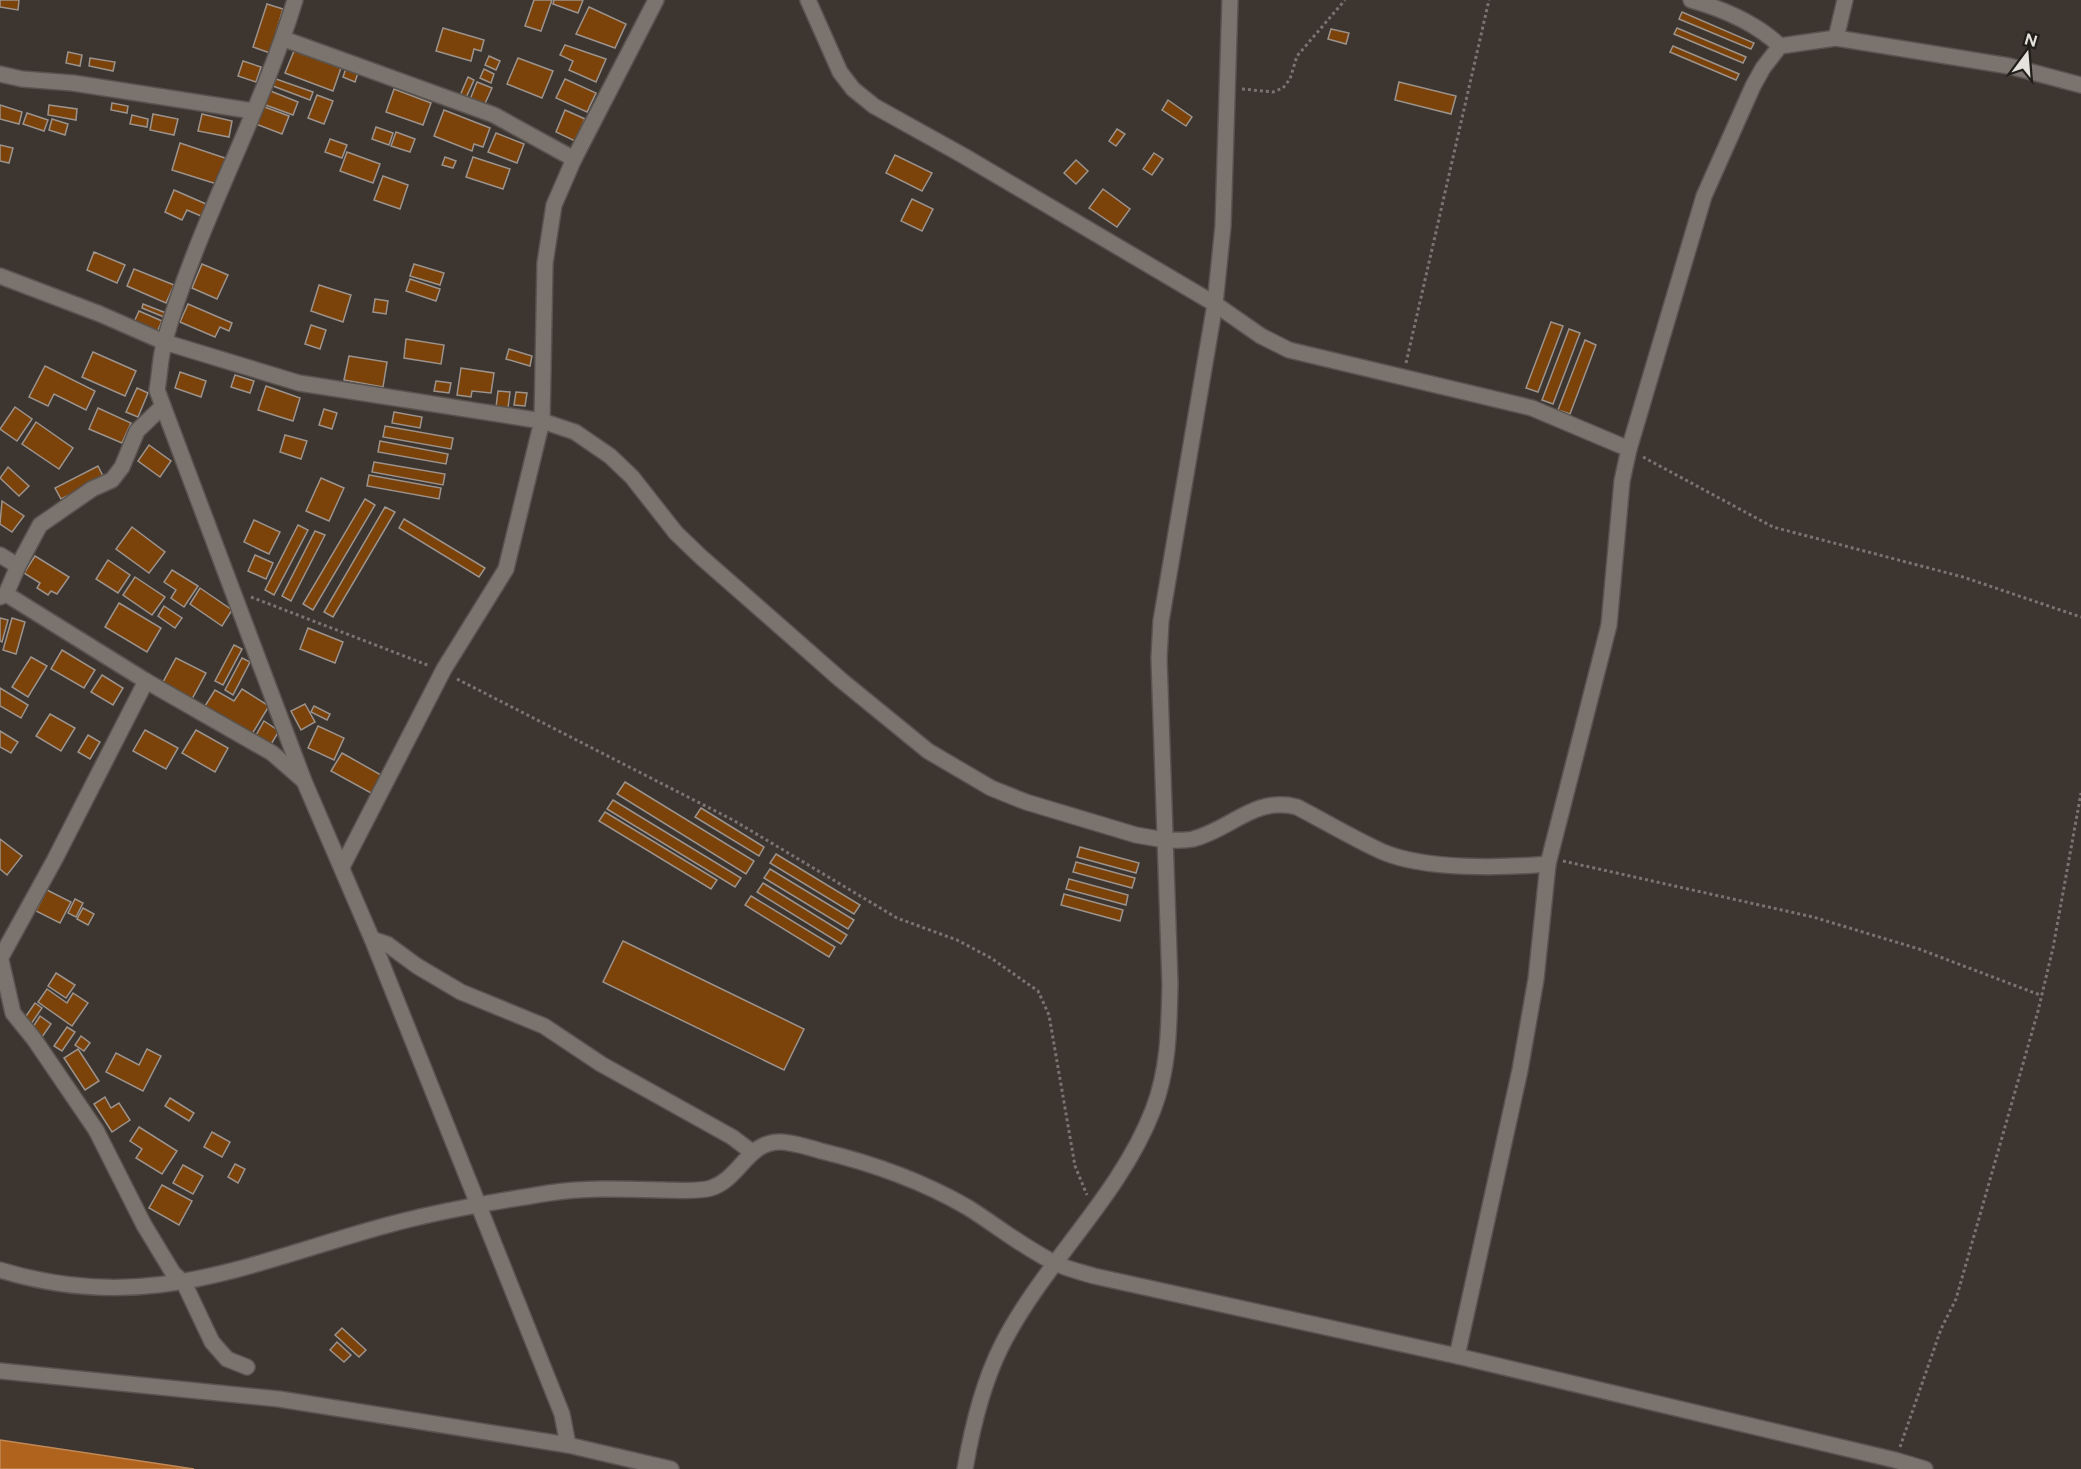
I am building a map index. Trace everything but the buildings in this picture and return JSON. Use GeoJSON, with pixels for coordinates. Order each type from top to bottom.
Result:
{"type":"FeatureCollection","features":[{"type":"Feature","properties":{"kind":"street"},"geometry":{"type":"LineString","coordinates":[[295,0],[284,39],[199,246],[164,342],[158,390],[304,781],[372,939],[562,1414],[568,1445]]}},
{"type":"Feature","properties":{"kind":"street"},"geometry":{"type":"LineString","coordinates":[[342,867],[443,671],[506,569],[542,421],[547,236],[554,205],[574,159],[656,0]]}},
{"type":"Feature","properties":{"kind":"street"},"geometry":{"type":"LineString","coordinates":[[808,0],[840,72],[853,89],[874,106],[964,156],[1215,304],[1260,336],[1289,350],[1532,408],[1629,449]]}},
{"type":"Feature","properties":{"kind":"street"},"geometry":{"type":"LineString","coordinates":[[965,1469],[983,1394],[1010,1330],[1136,1147],[1153,1109],[1164,1069],[1169,1029],[1170,984],[1159,658],[1161,621],[1215,304],[1223,226],[1230,0]]}},
{"type":"Feature","properties":{"kind":"street"},"geometry":{"type":"LineString","coordinates":[[1691,0],[1713,6],[1765,32],[1780,46]]}},
{"type":"Feature","properties":{"kind":"street"},"geometry":{"type":"LineString","coordinates":[[1836,38],[1845,0]]}},
{"type":"Feature","properties":{"kind":"street"},"geometry":{"type":"LineString","coordinates":[[1457,1356],[1522,1061],[1536,979],[1549,861],[1610,625],[1620,493],[1629,449],[1704,196],[1753,86],[1780,46],[1836,38],[2009,66],[2081,85]]}},
{"type":"Feature","properties":{"kind":"street"},"geometry":{"type":"LineString","coordinates":[[284,39],[494,115],[574,159]]}},
{"type":"Feature","properties":{"kind":"street"},"geometry":{"type":"LineString","coordinates":[[0,74],[253,111]]}},
{"type":"Feature","properties":{"kind":"street"},"geometry":{"type":"LineString","coordinates":[[0,276],[164,342],[299,383],[542,421],[575,432],[610,456],[632,477],[676,533],[841,680],[928,751],[992,788],[1026,802],[1136,836],[1165,840],[1192,839],[1265,805],[1283,804],[1298,807],[1386,853],[1448,865],[1481,867],[1503,868],[1549,861]]}},
{"type":"Feature","properties":{"kind":"street"},"geometry":{"type":"LineString","coordinates":[[164,406],[137,431],[122,467],[112,480],[92,489],[40,525],[3,596],[272,753],[304,781]]}},
{"type":"Feature","properties":{"kind":"street"},"geometry":{"type":"LineString","coordinates":[[0,555],[18,566]]}},
{"type":"Feature","properties":{"kind":"street"},"geometry":{"type":"LineString","coordinates":[[146,681],[0,957],[13,1013],[34,1039],[96,1130],[144,1225],[173,1273],[184,1283],[219,1353],[247,1367]]}},
{"type":"Feature","properties":{"kind":"street"},"geometry":{"type":"LineString","coordinates":[[372,939],[387,944],[417,966],[461,992],[544,1026],[601,1064],[732,1137],[752,1152]]}},
{"type":"Feature","properties":{"kind":"street"},"geometry":{"type":"LineString","coordinates":[[0,1270],[27,1278],[87,1288],[142,1288],[184,1283],[254,1267],[383,1226],[478,1204],[558,1191],[711,1188],[738,1169],[761,1145],[779,1141],[863,1161],[963,1205],[1056,1263],[1094,1276],[1457,1356],[1896,1460],[1925,1469]]}},
{"type":"Feature","properties":{"kind":"street"},"geometry":{"type":"LineString","coordinates":[[0,1371],[279,1399],[568,1445],[671,1469]]}},
{"type":"Feature","properties":{"kind":"path"},"geometry":{"type":"LineString","coordinates":[[1228,87],[1273,92],[1283,88],[1290,79],[1297,56],[1345,0]]}},
{"type":"Feature","properties":{"kind":"path"},"geometry":{"type":"LineString","coordinates":[[1403,376],[1490,0]]}},
{"type":"Feature","properties":{"kind":"path"},"geometry":{"type":"LineString","coordinates":[[1629,449],[1773,527],[1963,577],[2081,617]]}},
{"type":"Feature","properties":{"kind":"path"},"geometry":{"type":"LineString","coordinates":[[233,591],[443,671],[733,820],[897,918],[957,940],[991,958],[1038,991],[1049,1016],[1075,1166],[1083,1190],[1097,1205]]}},
{"type":"Feature","properties":{"kind":"path"},"geometry":{"type":"LineString","coordinates":[[1896,1460],[1941,1329],[1956,1299],[2053,948],[2081,792]]}},
{"type":"Feature","properties":{"kind":"path"},"geometry":{"type":"LineString","coordinates":[[1549,861],[1813,917],[1918,949],[2040,995]]}},
{"type":"Feature","properties":{"kind":"shaded area"},"geometry":{"type":"Polygon","coordinates":[[[0,1440],[194,1469],[0,1469],[0,1440]]]}}]}
